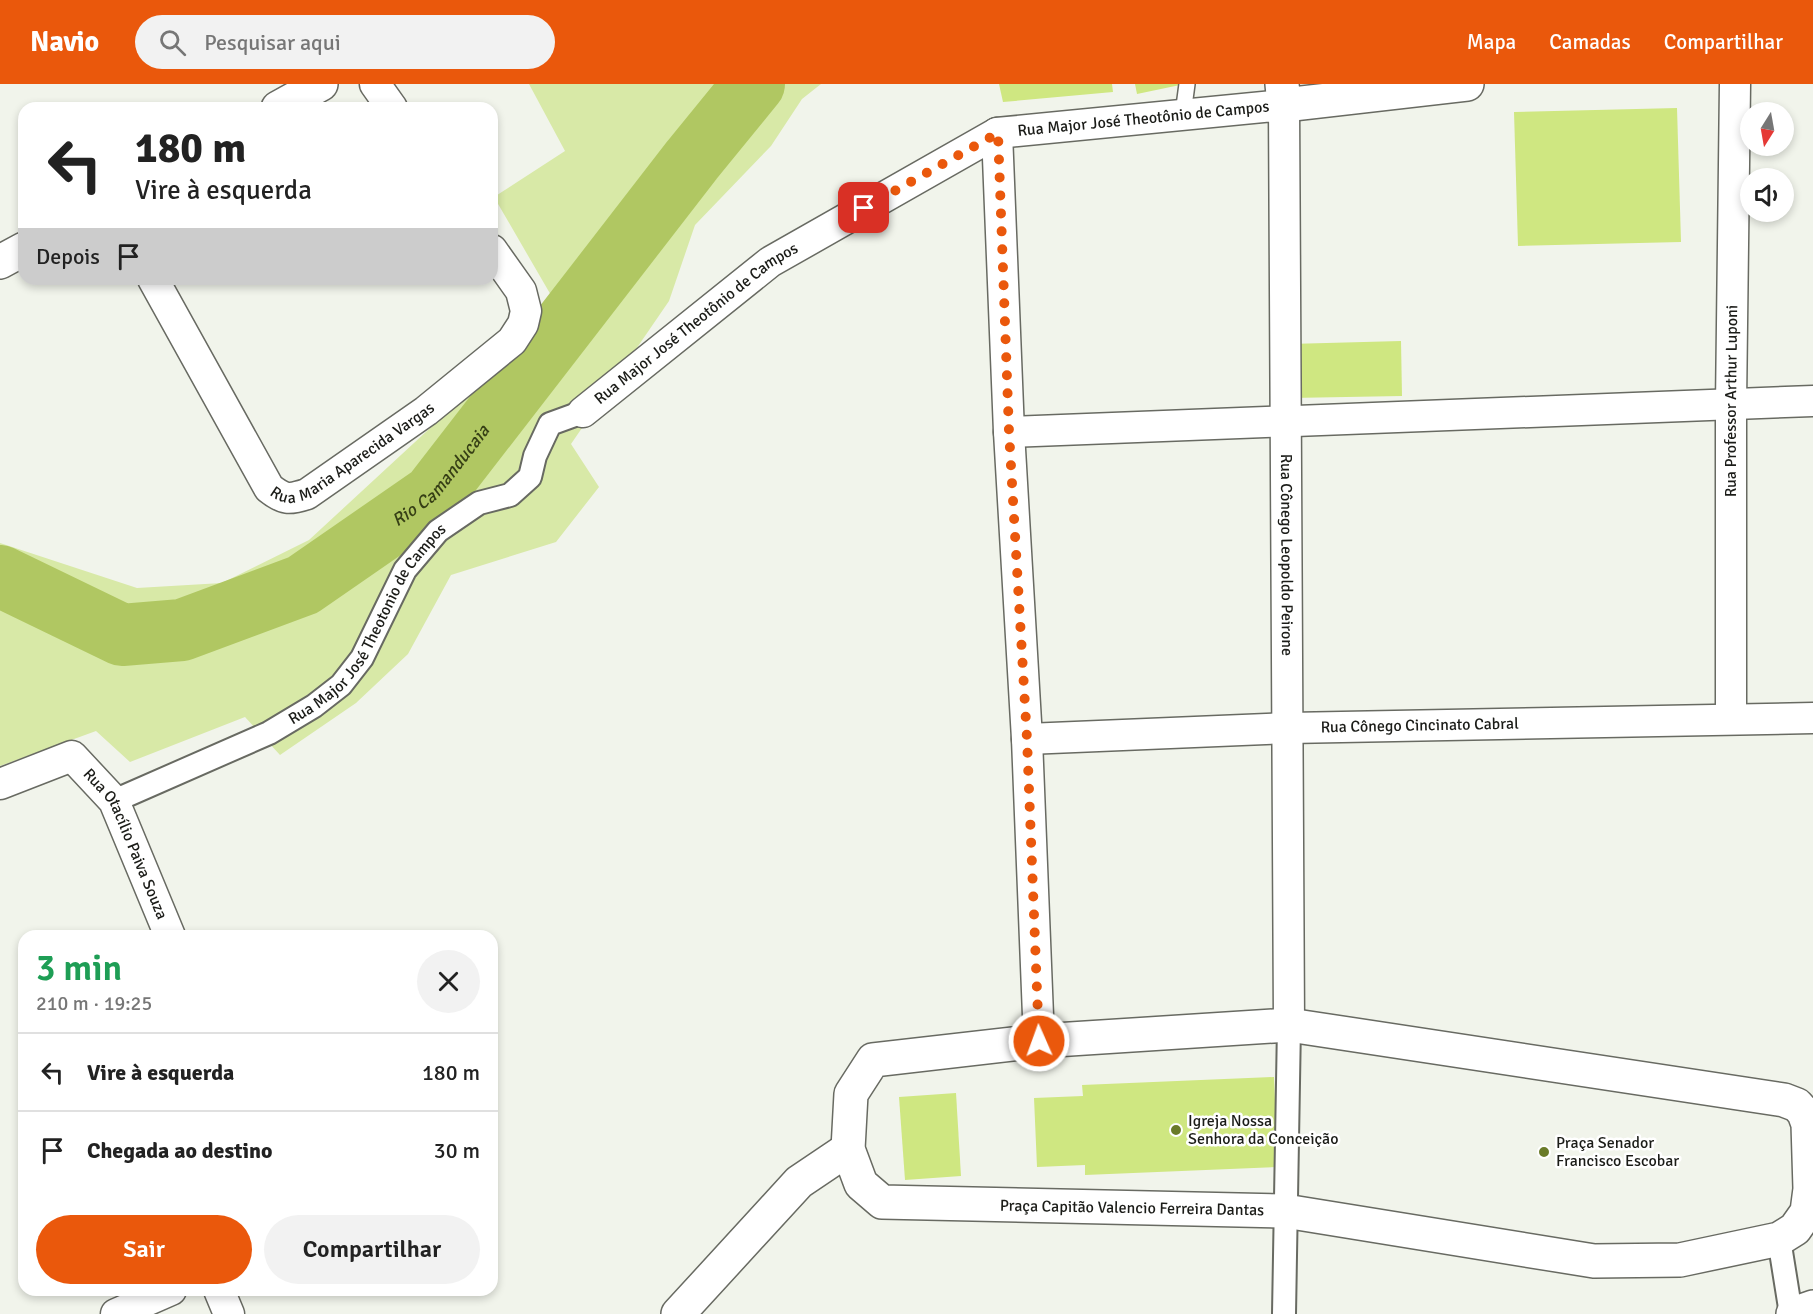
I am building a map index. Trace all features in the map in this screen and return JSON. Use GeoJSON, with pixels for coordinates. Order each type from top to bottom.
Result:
{"type":"FeatureCollection","features":[{"type":"Feature","properties":{"kind":"street"},"geometry":{"type":"LineString","coordinates":[[289,102],[321,84]]}},
{"type":"Feature","properties":{"kind":"street"},"geometry":{"type":"LineString","coordinates":[[375,84],[388,102]]}},
{"type":"Feature","properties":{"kind":"street","name":"Rua Major José Theotônio de Campos"},"geometry":{"type":"LineString","coordinates":[[583,412],[770,262],[998,133],[1183,114],[1283,94],[1467,84]]}},
{"type":"Feature","properties":{"kind":"street","name":"Rua Professor Arthur Luponi"},"geometry":{"type":"LineString","coordinates":[[1731,719],[1731,405],[1735,84]]}},
{"type":"Feature","properties":{"kind":"street","name":"Rua Cônego Leopoldo Peirone"},"geometry":{"type":"LineString","coordinates":[[1283,94],[1289,728],[1289,1025]]}},
{"type":"Feature","properties":{"kind":"street"},"geometry":{"type":"LineString","coordinates":[[998,133],[1009,432],[1027,739],[1039,1041]]}},
{"type":"Feature","properties":{"kind":"street"},"geometry":{"type":"LineString","coordinates":[[0,262],[18,252]]}},
{"type":"Feature","properties":{"kind":"street","name":"Rua Maria Aparecida Vargas"},"geometry":{"type":"LineString","coordinates":[[156,285],[269,488],[281,497],[293,499],[307,494],[426,411],[512,341],[523,324],[526,311],[521,291],[498,258]]}},
{"type":"Feature","properties":{"kind":"street"},"geometry":{"type":"LineString","coordinates":[[1009,432],[1813,401]]}},
{"type":"Feature","properties":{"kind":"street","name":"Rua Major José Theotonio de Campos"},"geometry":{"type":"LineString","coordinates":[[114,801],[269,734],[314,706],[341,685],[362,658],[405,570],[438,531],[479,503],[510,495],[530,477],[535,456],[550,424],[583,412]]}},
{"type":"Feature","properties":{"kind":"street","name":"Rua Cônego Cincinato Cabral"},"geometry":{"type":"LineString","coordinates":[[1027,739],[1289,728],[1813,718]]}},
{"type":"Feature","properties":{"kind":"street","name":"Rua Otacílio Paiva Souza"},"geometry":{"type":"LineString","coordinates":[[0,784],[72,756],[114,801],[168,930]]}},
{"type":"Feature","properties":{"kind":"street"},"geometry":{"type":"LineString","coordinates":[[1284,1314],[1286,1211],[1594,1261],[1680,1260],[1779,1239],[1795,1229],[1807,1212],[1812,1189],[1808,1124],[1804,1113],[1797,1105],[1784,1100],[1289,1025]]}},
{"type":"Feature","properties":{"kind":"street","name":"Praça Capitão Valencio Ferreira Dantas"},"geometry":{"type":"LineString","coordinates":[[1289,1025],[1286,1211],[882,1202],[861,1184],[848,1149],[851,1094],[873,1060],[1039,1041],[1289,1025]]}},
{"type":"Feature","properties":{"kind":"street"},"geometry":{"type":"LineString","coordinates":[[678,1314],[799,1182],[848,1149]]}},
{"type":"Feature","properties":{"kind":"street"},"geometry":{"type":"LineString","coordinates":[[1779,1239],[1792,1314],[1813,1306]]}},
{"type":"Feature","properties":{"kind":"street"},"geometry":{"type":"LineString","coordinates":[[116,1314],[157,1296]]}},
{"type":"Feature","properties":{"kind":"street"},"geometry":{"type":"LineString","coordinates":[[222,1296],[229,1314]]}},
{"type":"Feature","properties":{"kind":"lane"},"geometry":{"type":"LineString","coordinates":[[1183,114],[1187,84]]}},
{"type":"Feature","properties":{"kind":"green space"},"geometry":{"type":"Polygon","coordinates":[[[529,84],[821,84],[802,99],[771,146],[695,225],[669,301],[571,444],[599,487],[556,542],[451,575],[408,654],[356,703],[280,755],[245,717],[130,762],[96,731],[0,766],[0,543],[137,588],[222,583],[309,540],[559,309],[498,204],[498,194],[565,151],[529,84]]]}},
{"type":"Feature","properties":{"kind":"building"},"geometry":{"type":"Polygon","coordinates":[[[999,84],[1112,84],[1113,92],[1003,102],[999,84]]]}},
{"type":"Feature","properties":{"kind":"building"},"geometry":{"type":"Polygon","coordinates":[[[1135,84],[1180,84],[1180,85],[1137,94],[1135,84]]]}},
{"type":"Feature","properties":{"kind":"building"},"geometry":{"type":"Polygon","coordinates":[[[1677,108],[1681,242],[1518,246],[1514,112],[1677,108]]]}},
{"type":"Feature","properties":{"kind":"building"},"geometry":{"type":"Polygon","coordinates":[[[1401,341],[1402,396],[1290,398],[1289,344],[1401,341]]]}},
{"type":"Feature","properties":{"kind":"building"},"geometry":{"type":"Polygon","coordinates":[[[1274,1077],[1278,1167],[1085,1175],[1085,1165],[1037,1167],[1034,1098],[1083,1096],[1082,1085],[1274,1077]]]}},
{"type":"Feature","properties":{"kind":"building"},"geometry":{"type":"Polygon","coordinates":[[[956,1093],[961,1176],[905,1180],[899,1097],[956,1093]]]}},
{"type":"Feature","properties":{"kind":"waterway","name":"Rio Camanducaia"},"geometry":{"type":"LineString","coordinates":[[0,576],[122,635],[182,630],[303,585],[433,495],[692,160],[754,84]]}},
{"type":"Feature","properties":{"kind":"place","name":"Igreja Nossa Senhora da Conceição"},"geometry":{"type":"Point","coordinates":[1176,1130]}},
{"type":"Feature","properties":{"kind":"place","name":"Praça Senador Francisco Escobar"},"geometry":{"type":"Point","coordinates":[1544,1152]}},
{"type":"Feature","properties":{"kind":"route"},"geometry":{"type":"LineString","coordinates":[[864,208],[998,133],[1009,432],[1027,739],[1039,1041]]}}]}
